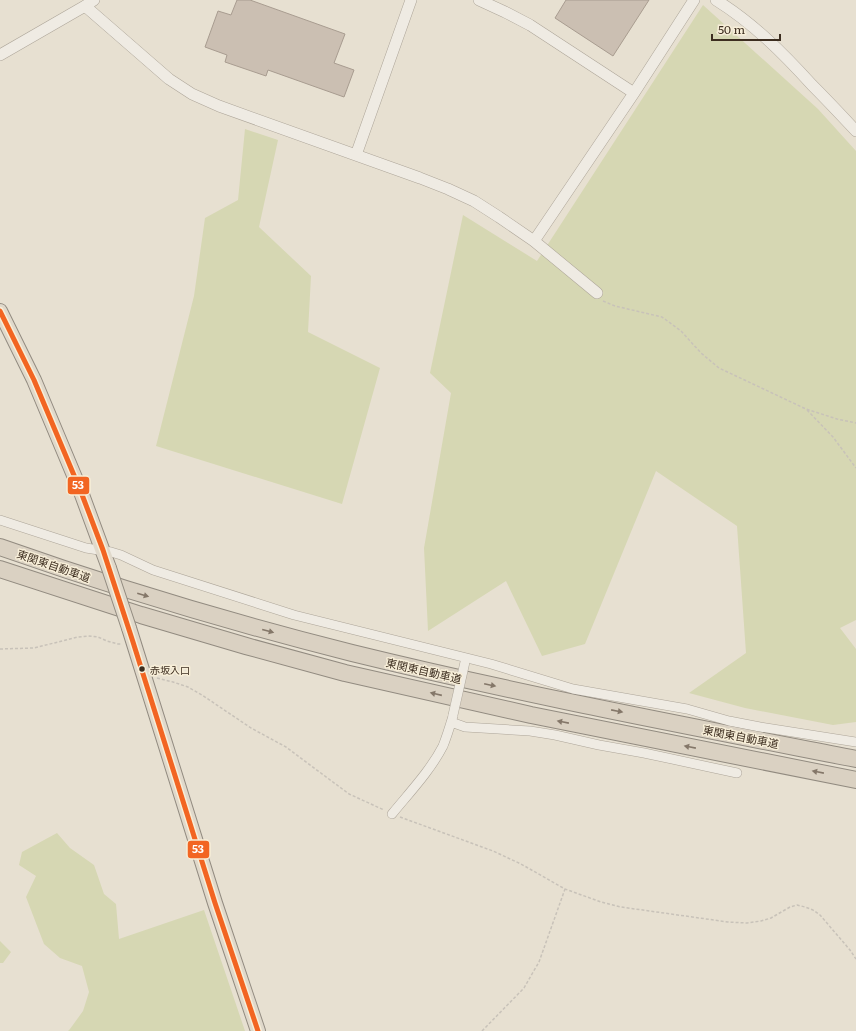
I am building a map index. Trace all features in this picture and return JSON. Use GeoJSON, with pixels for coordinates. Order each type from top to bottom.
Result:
{"type":"FeatureCollection","features":[{"type":"Feature","properties":{"kind":"highway"},"geometry":{"type":"LineString","coordinates":[[0,311],[34,380],[81,492],[103,550],[134,642],[215,903],[258,1031]]}},
{"type":"Feature","properties":{"kind":"highway","name":"東関東自動車道"},"geometry":{"type":"LineString","coordinates":[[0,547],[130,591],[250,626],[351,652],[536,695],[856,759]]}},
{"type":"Feature","properties":{"kind":"highway","name":"東関東自動車道"},"geometry":{"type":"LineString","coordinates":[[0,569],[141,615],[246,646],[345,672],[531,715],[856,780]]}},
{"type":"Feature","properties":{"kind":"street"},"geometry":{"type":"LineString","coordinates":[[356,155],[411,0]]}},
{"type":"Feature","properties":{"kind":"street"},"geometry":{"type":"LineString","coordinates":[[479,0],[530,25],[634,93]]}},
{"type":"Feature","properties":{"kind":"street"},"geometry":{"type":"LineString","coordinates":[[534,241],[634,93],[694,0]]}},
{"type":"Feature","properties":{"kind":"street"},"geometry":{"type":"LineString","coordinates":[[716,0],[728,7],[780,51],[856,132]]}},
{"type":"Feature","properties":{"kind":"street"},"geometry":{"type":"LineString","coordinates":[[0,55],[90,3],[169,79],[192,94],[219,106],[448,189],[474,202],[534,241],[597,293]]}},
{"type":"Feature","properties":{"kind":"street"},"geometry":{"type":"LineString","coordinates":[[0,520],[86,548],[103,550],[121,555],[153,570],[294,615],[465,660],[491,664],[573,689],[687,709],[753,726],[856,742]]}},
{"type":"Feature","properties":{"kind":"street"},"geometry":{"type":"LineString","coordinates":[[392,814],[423,778],[436,758],[446,738],[465,660]]}},
{"type":"Feature","properties":{"kind":"street"},"geometry":{"type":"LineString","coordinates":[[452,718],[465,726],[530,731],[555,735],[599,746],[644,753],[737,773]]}},
{"type":"Feature","properties":{"kind":"path"},"geometry":{"type":"LineString","coordinates":[[597,293],[604,301],[614,306],[662,317],[681,332],[701,353],[719,368],[806,409],[837,419],[856,423]]}},
{"type":"Feature","properties":{"kind":"path"},"geometry":{"type":"LineString","coordinates":[[806,409],[834,437],[856,468]]}},
{"type":"Feature","properties":{"kind":"path"},"geometry":{"type":"LineString","coordinates":[[0,649],[34,648],[88,636],[98,637],[118,644],[134,642]]}},
{"type":"Feature","properties":{"kind":"path"},"geometry":{"type":"LineString","coordinates":[[144,676],[173,682],[188,687],[202,695],[252,728],[286,747],[349,794],[364,802],[392,814],[493,851],[522,864],[565,889],[621,907],[728,922],[761,921],[771,918],[790,907],[797,905],[813,910],[820,915],[856,959]]}},
{"type":"Feature","properties":{"kind":"path"},"geometry":{"type":"LineString","coordinates":[[482,1031],[524,988],[539,962],[565,889]]}},
{"type":"Feature","properties":{"kind":"green space"},"geometry":{"type":"Polygon","coordinates":[[[703,5],[818,109],[856,151],[856,620],[840,628],[856,649],[856,722],[833,725],[745,708],[689,693],[746,653],[737,526],[656,471],[585,644],[542,656],[506,581],[428,631],[424,548],[451,393],[430,373],[463,215],[537,261],[703,5]]]}},
{"type":"Feature","properties":{"kind":"green space"},"geometry":{"type":"Polygon","coordinates":[[[245,129],[278,140],[259,227],[311,276],[308,332],[380,368],[342,504],[156,446],[194,296],[205,218],[238,200],[245,129]]]}},
{"type":"Feature","properties":{"kind":"green space"},"geometry":{"type":"Polygon","coordinates":[[[57,833],[70,848],[94,865],[104,894],[116,904],[119,939],[204,910],[245,1031],[68,1031],[83,1011],[89,992],[82,966],[60,958],[44,944],[26,897],[36,876],[19,865],[22,852],[57,833]]]}},
{"type":"Feature","properties":{"kind":"green space"},"geometry":{"type":"Polygon","coordinates":[[[0,941],[11,952],[3,963],[0,963],[0,941]]]}},
{"type":"Feature","properties":{"kind":"building"},"geometry":{"type":"Polygon","coordinates":[[[237,0],[250,0],[345,34],[334,63],[354,70],[344,97],[268,70],[266,76],[225,62],[227,55],[205,47],[218,11],[231,15],[237,0]]]}},
{"type":"Feature","properties":{"kind":"building"},"geometry":{"type":"Polygon","coordinates":[[[566,0],[649,0],[613,56],[555,18],[566,0]]]}},
{"type":"Feature","properties":{"kind":"transit line","name":"53"},"geometry":{"type":"LineString","coordinates":[[0,311],[34,380],[81,492],[103,550],[215,903],[258,1031]]}},
{"type":"Feature","properties":{"kind":"place","name":"赤坂入口"},"geometry":{"type":"Point","coordinates":[142,669]}}]}
